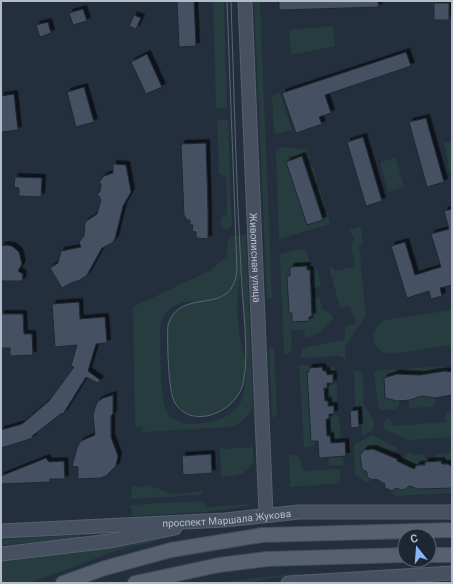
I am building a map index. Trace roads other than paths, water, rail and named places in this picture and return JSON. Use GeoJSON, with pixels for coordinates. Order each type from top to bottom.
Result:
{"type":"FeatureCollection","features":[{"type":"Feature","properties":{"kind":"main road","name":"проспект Маршала Жукова"},"geometry":{"type":"LineString","coordinates":[[63,583],[105,568],[171,550],[262,535],[452,530]]}},
{"type":"Feature","properties":{"kind":"main road"},"geometry":{"type":"LineString","coordinates":[[136,583],[219,565],[267,559],[346,555],[397,555]]}},
{"type":"Feature","properties":{"kind":"main road"},"geometry":{"type":"LineString","coordinates":[[437,555],[452,555]]}},
{"type":"Feature","properties":{"kind":"street","name":"Живописная улица"},"geometry":{"type":"LineString","coordinates":[[245,1],[266,514]]}},
{"type":"Feature","properties":{"kind":"street","name":"проспект Маршала Жукова"},"geometry":{"type":"LineString","coordinates":[[1,531],[225,520],[266,514],[299,512],[452,512]]}},
{"type":"Feature","properties":{"kind":"street"},"geometry":{"type":"LineString","coordinates":[[1,554],[110,540],[225,520]]}},
{"type":"Feature","properties":{"kind":"street"},"geometry":{"type":"LineString","coordinates":[[288,583],[452,573]]}},
{"type":"Feature","properties":{"kind":"tram line"},"geometry":{"type":"LineString","coordinates":[[227,1],[237,270],[233,285],[226,294],[216,299],[184,306],[174,313],[168,325],[168,365],[173,397],[175,403],[183,411],[192,416],[213,414],[232,402],[239,394],[243,384],[245,372],[246,343],[238,203],[231,1]]}}]}
